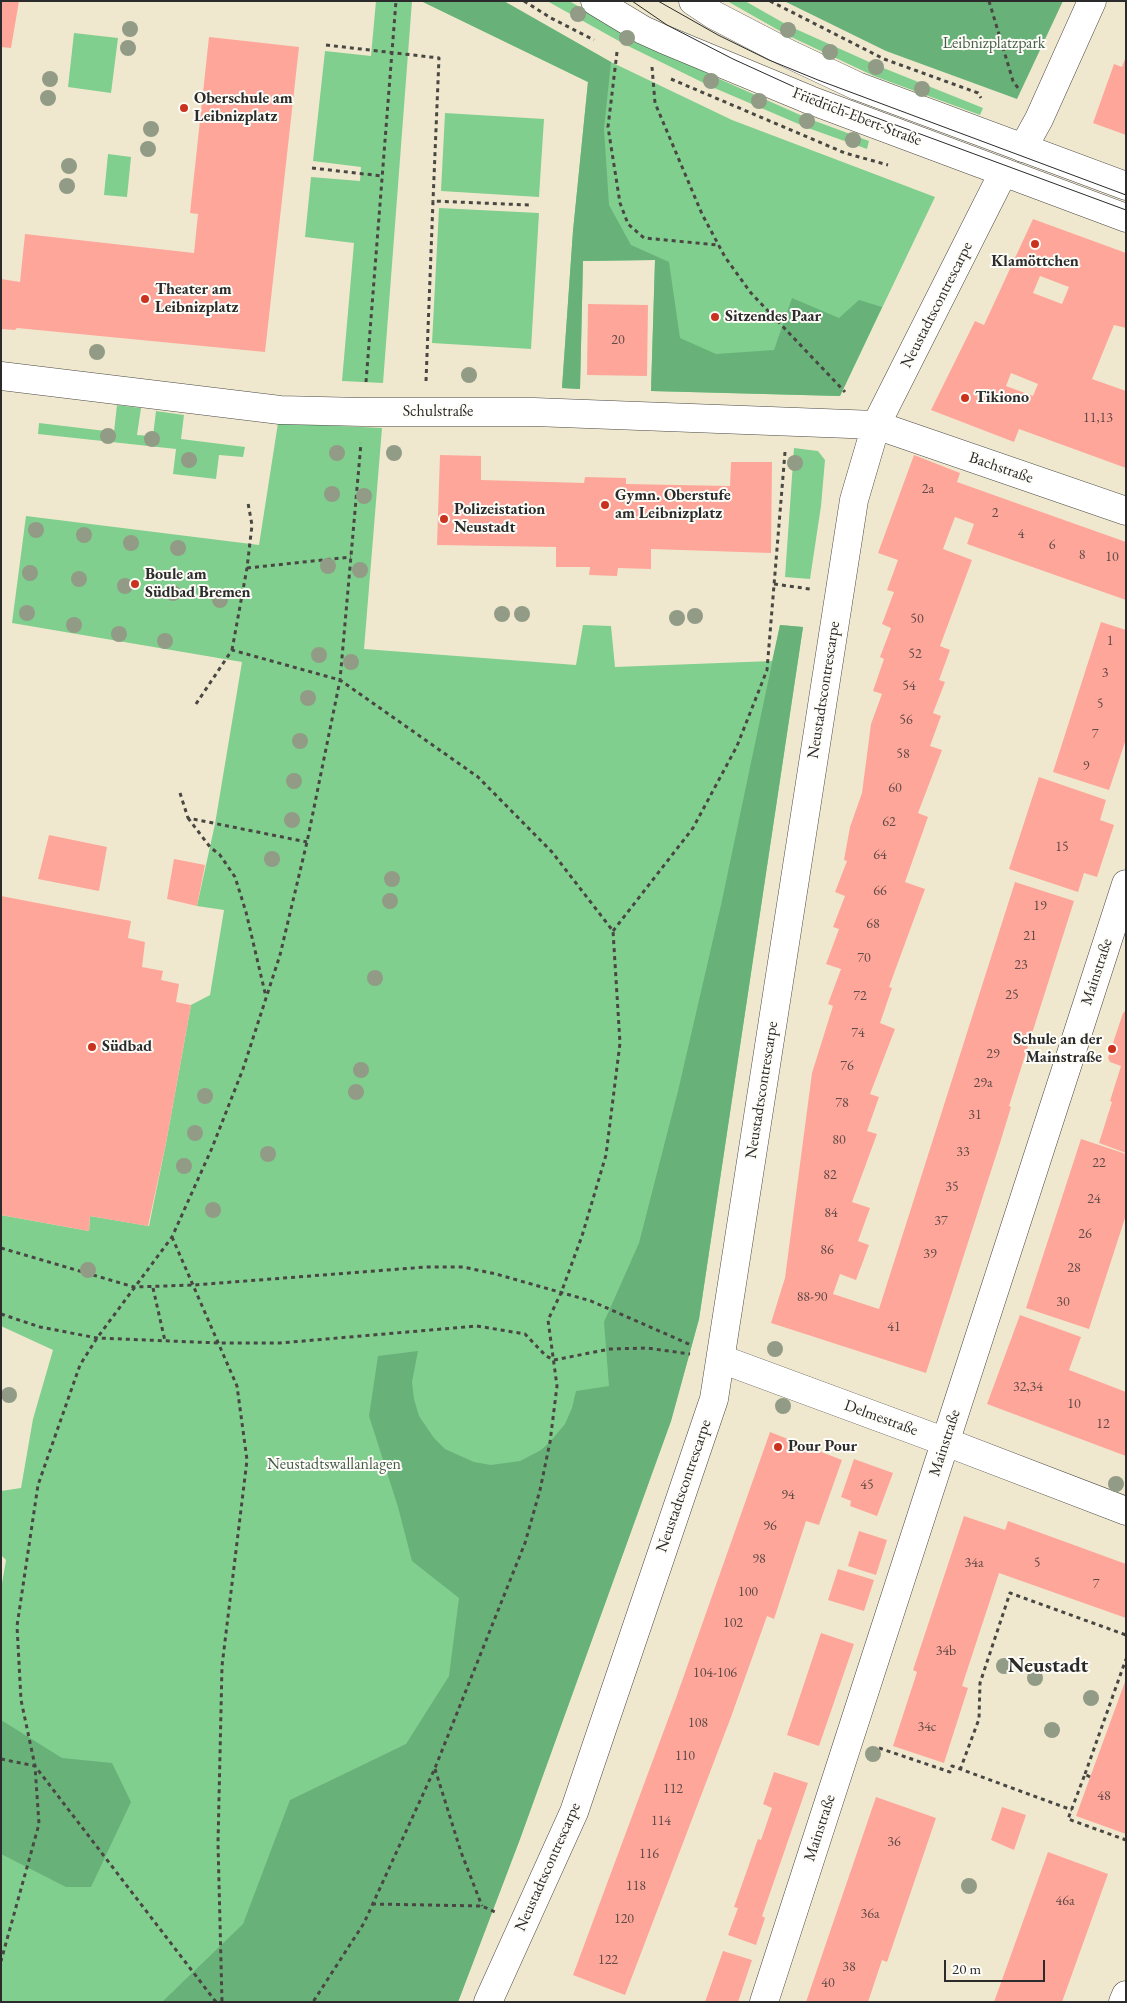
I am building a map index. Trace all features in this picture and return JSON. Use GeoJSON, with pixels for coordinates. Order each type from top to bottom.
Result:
{"type":"FeatureCollection","features":[{"type":"Feature","properties":{"kind":"street","name":"Friedrich-Ebert-Straße"},"geometry":{"type":"LineString","coordinates":[[595,1],[643,30],[810,100],[1126,218]]}},
{"type":"Feature","properties":{"kind":"street","name":"Friedrich-Ebert-Straße"},"geometry":{"type":"LineString","coordinates":[[693,1],[714,15],[789,54],[858,86],[1126,186]]}},
{"type":"Feature","properties":{"kind":"street"},"geometry":{"type":"LineString","coordinates":[[1024,148],[1092,1]]}},
{"type":"Feature","properties":{"kind":"street","name":"Neustadtscontrescarpe"},"geometry":{"type":"LineString","coordinates":[[488,2002],[574,1812],[714,1399],[854,500],[876,425],[1002,173]]}},
{"type":"Feature","properties":{"kind":"street","name":"Schulstraße"},"geometry":{"type":"LineString","coordinates":[[1,376],[262,408],[364,412],[534,412],[876,425]]}},
{"type":"Feature","properties":{"kind":"street","name":"Bachstraße"},"geometry":{"type":"LineString","coordinates":[[876,425],[1126,511]]}},
{"type":"Feature","properties":{"kind":"street","name":"Mainstraße"},"geometry":{"type":"LineString","coordinates":[[764,2002],[1126,884]]}},
{"type":"Feature","properties":{"kind":"street","name":"Delmestraße"},"geometry":{"type":"LineString","coordinates":[[721,1359],[1126,1511]]}},
{"type":"Feature","properties":{"kind":"street"},"geometry":{"type":"LineString","coordinates":[[1123,2002],[1126,1995]]}},
{"type":"Feature","properties":{"kind":"path"},"geometry":{"type":"LineString","coordinates":[[1,1962],[40,1824],[35,1766],[21,1700],[17,1626],[38,1485],[80,1365],[97,1338],[172,1237],[216,1140],[243,1069],[280,955],[308,842],[340,680],[364,412],[396,1]]}},
{"type":"Feature","properties":{"kind":"path"},"geometry":{"type":"LineString","coordinates":[[770,1],[884,59],[978,93],[983,100]]}},
{"type":"Feature","properties":{"kind":"path"},"geometry":{"type":"LineString","coordinates":[[989,1],[1013,81],[1039,119]]}},
{"type":"Feature","properties":{"kind":"path"},"geometry":{"type":"LineString","coordinates":[[663,39],[652,58],[655,103],[702,214],[718,245],[751,293],[876,425]]}},
{"type":"Feature","properties":{"kind":"path"},"geometry":{"type":"LineString","coordinates":[[326,45],[439,58],[424,412]]}},
{"type":"Feature","properties":{"kind":"path"},"geometry":{"type":"LineString","coordinates":[[617,51],[608,128],[620,203],[628,224],[644,238],[718,245]]}},
{"type":"Feature","properties":{"kind":"path"},"geometry":{"type":"LineString","coordinates":[[312,168],[382,176]]}},
{"type":"Feature","properties":{"kind":"path"},"geometry":{"type":"LineString","coordinates":[[433,201],[529,205]]}},
{"type":"Feature","properties":{"kind":"path"},"geometry":{"type":"LineString","coordinates":[[613,931],[694,828],[738,746],[767,670],[787,422]]}},
{"type":"Feature","properties":{"kind":"path"},"geometry":{"type":"LineString","coordinates":[[196,704],[232,650],[248,568],[252,525],[248,503]]}},
{"type":"Feature","properties":{"kind":"path"},"geometry":{"type":"LineString","coordinates":[[248,568],[351,557]]}},
{"type":"Feature","properties":{"kind":"path"},"geometry":{"type":"LineString","coordinates":[[232,650],[340,680],[478,777],[552,852],[613,931],[620,1043],[606,1155],[582,1236],[561,1293],[548,1320],[558,1386],[550,1442],[540,1490],[525,1543],[435,1768],[364,1923],[313,2002]]}},
{"type":"Feature","properties":{"kind":"path"},"geometry":{"type":"LineString","coordinates":[[180,793],[188,818],[210,847],[220,855],[235,877],[246,912],[266,997]]}},
{"type":"Feature","properties":{"kind":"path"},"geometry":{"type":"LineString","coordinates":[[188,818],[308,842]]}},
{"type":"Feature","properties":{"kind":"path"},"geometry":{"type":"LineString","coordinates":[[172,1237],[237,1386],[247,1460],[222,1666],[218,1843],[222,2002]]}},
{"type":"Feature","properties":{"kind":"path"},"geometry":{"type":"LineString","coordinates":[[1,1248],[134,1287],[154,1288],[426,1267],[463,1267],[496,1274],[591,1301],[721,1359]]}},
{"type":"Feature","properties":{"kind":"path"},"geometry":{"type":"LineString","coordinates":[[154,1288],[165,1341]]}},
{"type":"Feature","properties":{"kind":"path"},"geometry":{"type":"LineString","coordinates":[[1,1314],[40,1327],[97,1338],[219,1343],[280,1343],[478,1326],[525,1334],[546,1356],[554,1360],[610,1349],[647,1348],[721,1359]]}},
{"type":"Feature","properties":{"kind":"path"},"geometry":{"type":"LineString","coordinates":[[960,1770],[978,1719],[980,1683],[1010,1593],[1126,1635]]}},
{"type":"Feature","properties":{"kind":"path"},"geometry":{"type":"LineString","coordinates":[[1126,1659],[1068,1819],[1126,1840]]}},
{"type":"Feature","properties":{"kind":"path"},"geometry":{"type":"LineString","coordinates":[[850,1738],[950,1772],[952,1766],[1072,1810]]}},
{"type":"Feature","properties":{"kind":"path"},"geometry":{"type":"LineString","coordinates":[[1,1759],[35,1766],[216,2002]]}},
{"type":"Feature","properties":{"kind":"path"},"geometry":{"type":"LineString","coordinates":[[435,1768],[461,1852],[482,1906]]}},
{"type":"Feature","properties":{"kind":"path"},"geometry":{"type":"LineString","coordinates":[[1084,1774],[1090,1777]]}},
{"type":"Feature","properties":{"kind":"path"},"geometry":{"type":"LineString","coordinates":[[372,1904],[482,1906],[523,1926]]}},
{"type":"Feature","properties":{"kind":"green space"},"geometry":{"type":"Polygon","coordinates":[[[376,1],[412,1],[383,383],[342,381],[354,243],[305,237],[311,177],[360,181],[361,167],[313,161],[325,51],[371,56],[376,1]]]}},
{"type":"Feature","properties":{"kind":"green space"},"geometry":{"type":"Polygon","coordinates":[[[421,1],[502,1],[611,62],[732,120],[935,197],[840,396],[651,391],[655,260],[583,261],[580,389],[562,388],[573,231],[588,82],[421,1]]]}},
{"type":"Feature","properties":{"kind":"green space"},"geometry":{"type":"Polygon","coordinates":[[[421,1],[504,1],[611,62],[604,129],[609,205],[631,245],[669,262],[680,338],[716,354],[774,350],[792,298],[839,318],[859,300],[882,307],[840,396],[651,391],[655,260],[583,261],[580,389],[562,388],[573,231],[588,82],[421,1]]]}},
{"type":"Feature","properties":{"kind":"green space"},"geometry":{"type":"Polygon","coordinates":[[[547,1],[569,1],[628,34],[715,77],[807,118],[869,141],[867,149],[808,128],[712,87],[626,45],[547,1]]]}},
{"type":"Feature","properties":{"kind":"green space"},"geometry":{"type":"Polygon","coordinates":[[[727,1],[745,1],[789,26],[876,65],[983,108],[980,115],[874,76],[787,35],[727,1]]]}},
{"type":"Feature","properties":{"kind":"green space","name":"Leibnizplatzpark"},"geometry":{"type":"Polygon","coordinates":[[[784,1],[1063,1],[1017,99],[886,51],[784,1]]]}},
{"type":"Feature","properties":{"kind":"green space"},"geometry":{"type":"Polygon","coordinates":[[[74,33],[118,38],[111,93],[68,87],[74,33]]]}},
{"type":"Feature","properties":{"kind":"green space"},"geometry":{"type":"Polygon","coordinates":[[[445,113],[544,119],[539,197],[441,191],[445,113]]]}},
{"type":"Feature","properties":{"kind":"green space"},"geometry":{"type":"Polygon","coordinates":[[[108,154],[131,157],[127,197],[104,195],[108,154]]]}},
{"type":"Feature","properties":{"kind":"green space"},"geometry":{"type":"Polygon","coordinates":[[[439,208],[539,213],[531,349],[432,343],[439,208]]]}},
{"type":"Feature","properties":{"kind":"green space"},"geometry":{"type":"Polygon","coordinates":[[[117,405],[141,408],[137,435],[153,436],[156,411],[184,415],[181,439],[245,447],[243,457],[219,455],[216,479],[173,474],[176,449],[38,434],[39,423],[114,432],[117,405]]]}},
{"type":"Feature","properties":{"kind":"green space","name":"Neustadtswallanlagen"},"geometry":{"type":"Polygon","coordinates":[[[278,423],[382,428],[364,649],[576,665],[583,625],[611,626],[615,667],[772,661],[780,625],[803,627],[699,1319],[671,1421],[520,1839],[458,2002],[1,2002],[1,1589],[6,1560],[1,1555],[1,1491],[21,1488],[33,1419],[53,1350],[1,1326],[1,1215],[89,1231],[90,1216],[149,1226],[191,1005],[210,995],[224,910],[197,906],[215,824],[242,662],[12,623],[26,516],[259,545],[278,423]]]}},
{"type":"Feature","properties":{"kind":"green space"},"geometry":{"type":"Polygon","coordinates":[[[794,448],[818,451],[825,460],[821,506],[810,579],[785,577],[794,448]]]}},
{"type":"Feature","properties":{"kind":"green space"},"geometry":{"type":"Polygon","coordinates":[[[780,625],[803,627],[699,1319],[671,1421],[520,1839],[458,2002],[162,2002],[243,1924],[290,1800],[406,1744],[449,1676],[459,1598],[412,1561],[398,1507],[369,1416],[378,1356],[418,1351],[412,1382],[419,1416],[434,1438],[445,1449],[474,1462],[491,1465],[520,1461],[541,1450],[565,1424],[572,1408],[576,1391],[609,1386],[604,1322],[639,1243],[678,1091],[721,905],[780,625]]]}},
{"type":"Feature","properties":{"kind":"green space"},"geometry":{"type":"Polygon","coordinates":[[[1,1720],[62,1758],[112,1763],[131,1802],[91,1887],[66,1887],[1,1854],[1,1720]]]}},
{"type":"Feature","properties":{"kind":"building"},"geometry":{"type":"Polygon","coordinates":[[[1,1],[19,1],[11,48],[1,47],[1,1]]]}},
{"type":"Feature","properties":{"kind":"building","name":"Theater am Leibnizplatz"},"geometry":{"type":"Polygon","coordinates":[[[209,37],[299,47],[265,352],[17,328],[15,330],[1,329],[1,279],[20,282],[25,234],[194,253],[198,214],[190,213],[209,37]]]}},
{"type":"Feature","properties":{"kind":"building"},"geometry":{"type":"Polygon","coordinates":[[[1126,56],[1126,135],[1093,123],[1114,64],[1122,67],[1126,56]]]}},
{"type":"Feature","properties":{"kind":"building"},"geometry":{"type":"Polygon","coordinates":[[[1033,219],[1126,253],[1126,328],[1114,325],[1092,379],[1126,391],[1126,468],[1019,429],[1014,442],[931,410],[975,321],[984,325],[1033,219]],[[1040,276],[1033,293],[1062,304],[1069,287],[1040,276]],[[1011,373],[1006,386],[1033,396],[1038,384],[1011,373]]]}},
{"type":"Feature","properties":{"kind":"building"},"geometry":{"type":"Polygon","coordinates":[[[588,304],[648,305],[647,376],[587,375],[588,304]]]}},
{"type":"Feature","properties":{"kind":"building","name":"Gymn. Oberstufe am Leibnizplatz"},"geometry":{"type":"Polygon","coordinates":[[[440,455],[481,456],[481,480],[584,483],[585,477],[626,478],[626,484],[730,486],[731,462],[772,462],[771,553],[651,549],[651,569],[618,568],[617,576],[589,575],[590,567],[556,567],[556,547],[437,545],[440,455]]]}},
{"type":"Feature","properties":{"kind":"building"},"geometry":{"type":"Polygon","coordinates":[[[914,455],[960,473],[957,482],[1126,542],[1126,600],[967,544],[974,524],[955,517],[943,549],[972,560],[940,646],[950,650],[939,680],[945,682],[933,713],[941,716],[930,746],[942,750],[918,813],[928,817],[905,882],[925,889],[889,987],[892,988],[880,1023],[895,1029],[870,1094],[879,1097],[867,1131],[877,1134],[852,1202],[870,1208],[858,1241],[869,1245],[856,1280],[840,1274],[833,1294],[879,1309],[1015,882],[1074,901],[1009,1106],[1011,1107],[1000,1143],[926,1373],[771,1323],[785,1278],[812,1073],[833,1006],[828,1004],[841,969],[826,964],[839,929],[833,927],[845,896],[835,892],[847,861],[844,860],[850,827],[862,793],[871,724],[882,694],[873,691],[884,659],[880,657],[891,628],[882,624],[894,592],[887,590],[898,560],[878,553],[914,455]]]}},
{"type":"Feature","properties":{"kind":"building"},"geometry":{"type":"Polygon","coordinates":[[[1101,622],[1126,630],[1126,739],[1109,790],[1053,772],[1101,622]]]}},
{"type":"Feature","properties":{"kind":"building"},"geometry":{"type":"Polygon","coordinates":[[[1039,777],[1106,800],[1100,820],[1114,825],[1097,877],[1084,873],[1078,892],[1009,869],[1039,777]]]}},
{"type":"Feature","properties":{"kind":"building"},"geometry":{"type":"Polygon","coordinates":[[[49,835],[107,847],[99,891],[38,879],[49,835]]]}},
{"type":"Feature","properties":{"kind":"building"},"geometry":{"type":"Polygon","coordinates":[[[174,859],[205,865],[197,906],[167,899],[174,859]]]}},
{"type":"Feature","properties":{"kind":"building","name":"Südbad"},"geometry":{"type":"Polygon","coordinates":[[[1,896],[131,921],[128,938],[145,942],[142,967],[163,971],[161,980],[179,984],[176,1002],[191,1005],[166,1143],[148,1226],[90,1216],[89,1231],[1,1215],[1,896]]]}},
{"type":"Feature","properties":{"kind":"building"},"geometry":{"type":"Polygon","coordinates":[[[1126,1010],[1126,1153],[1099,1143],[1121,1066],[1110,1062],[1108,1058],[1123,1013],[1126,1010]]]}},
{"type":"Feature","properties":{"kind":"building"},"geometry":{"type":"Polygon","coordinates":[[[1081,1139],[1126,1154],[1126,1215],[1089,1329],[1026,1308],[1081,1139]]]}},
{"type":"Feature","properties":{"kind":"building"},"geometry":{"type":"Polygon","coordinates":[[[1020,1315],[1081,1337],[1069,1370],[1126,1392],[1126,1456],[987,1404],[1020,1315]]]}},
{"type":"Feature","properties":{"kind":"building"},"geometry":{"type":"Polygon","coordinates":[[[770,1432],[842,1460],[819,1525],[806,1521],[774,1619],[767,1616],[731,1717],[625,1995],[573,1975],[676,1698],[770,1432]]]}},
{"type":"Feature","properties":{"kind":"building"},"geometry":{"type":"Polygon","coordinates":[[[854,1459],[893,1473],[877,1516],[850,1506],[851,1501],[841,1497],[854,1459]]]}},
{"type":"Feature","properties":{"kind":"building"},"geometry":{"type":"Polygon","coordinates":[[[964,1516],[1005,1530],[1008,1521],[1126,1564],[1126,1618],[999,1573],[962,1686],[968,1688],[944,1763],[893,1746],[917,1672],[913,1670],[964,1516]]]}},
{"type":"Feature","properties":{"kind":"building"},"geometry":{"type":"Polygon","coordinates":[[[859,1531],[887,1540],[876,1575],[848,1566],[859,1531]]]}},
{"type":"Feature","properties":{"kind":"building"},"geometry":{"type":"Polygon","coordinates":[[[838,1569],[874,1580],[864,1611],[828,1600],[838,1569]]]}},
{"type":"Feature","properties":{"kind":"building"},"geometry":{"type":"Polygon","coordinates":[[[821,1633],[854,1644],[819,1746],[787,1735],[821,1633]]]}},
{"type":"Feature","properties":{"kind":"building"},"geometry":{"type":"Polygon","coordinates":[[[1126,1679],[1126,1834],[1076,1816],[1126,1679]]]}},
{"type":"Feature","properties":{"kind":"building"},"geometry":{"type":"Polygon","coordinates":[[[774,1772],[808,1783],[762,1916],[765,1918],[756,1945],[728,1935],[738,1908],[734,1907],[758,1839],[761,1840],[772,1808],[763,1804],[774,1772]]]}},
{"type":"Feature","properties":{"kind":"building"},"geometry":{"type":"Polygon","coordinates":[[[876,1797],[936,1818],[887,1962],[882,1960],[868,2002],[806,2002],[876,1797]]]}},
{"type":"Feature","properties":{"kind":"building"},"geometry":{"type":"Polygon","coordinates":[[[1002,1807],[1026,1815],[1014,1850],[991,1840],[1002,1807]]]}},
{"type":"Feature","properties":{"kind":"building"},"geometry":{"type":"Polygon","coordinates":[[[1048,1852],[1108,1874],[1062,2002],[994,2002],[1048,1852]]]}},
{"type":"Feature","properties":{"kind":"building"},"geometry":{"type":"Polygon","coordinates":[[[723,1951],[752,1960],[738,2002],[705,2002],[723,1951]]]}},
{"type":"Feature","properties":{"kind":"tram line"},"geometry":{"type":"LineString","coordinates":[[632,1],[667,25],[733,59],[801,90],[1126,210]]}},
{"type":"Feature","properties":{"kind":"tram line"},"geometry":{"type":"LineString","coordinates":[[658,1],[718,35],[769,60],[1126,195]]}},
{"type":"Feature","properties":{"kind":"place","name":"Oberschule am Leibnizplatz"},"geometry":{"type":"Point","coordinates":[184,108]}},
{"type":"Feature","properties":{"kind":"place","name":"Klamöttchen"},"geometry":{"type":"Point","coordinates":[1035,244]}},
{"type":"Feature","properties":{"kind":"place","name":"Theater am Leibnizplatz"},"geometry":{"type":"Point","coordinates":[145,299]}},
{"type":"Feature","properties":{"kind":"place","name":"Sitzendes Paar"},"geometry":{"type":"Point","coordinates":[715,317]}},
{"type":"Feature","properties":{"kind":"place","name":"Tikiono"},"geometry":{"type":"Point","coordinates":[965,398]}},
{"type":"Feature","properties":{"kind":"place","name":"Gymn. Oberstufe am Leibnizplatz"},"geometry":{"type":"Point","coordinates":[605,505]}},
{"type":"Feature","properties":{"kind":"place","name":"Polizeistation Neustadt"},"geometry":{"type":"Point","coordinates":[444,519]}},
{"type":"Feature","properties":{"kind":"place","name":"Boule am Südbad Bremen"},"geometry":{"type":"Point","coordinates":[135,584]}},
{"type":"Feature","properties":{"kind":"place","name":"Südbad"},"geometry":{"type":"Point","coordinates":[92,1047]}},
{"type":"Feature","properties":{"kind":"place","name":"Schule an der Mainstraße"},"geometry":{"type":"Point","coordinates":[1112,1049]}},
{"type":"Feature","properties":{"kind":"place","name":"Pour Pour"},"geometry":{"type":"Point","coordinates":[778,1447]}},
{"type":"Feature","properties":{"kind":"district","name":"Neustadt"},"geometry":{"type":"Point","coordinates":[1048,1666]}}]}
